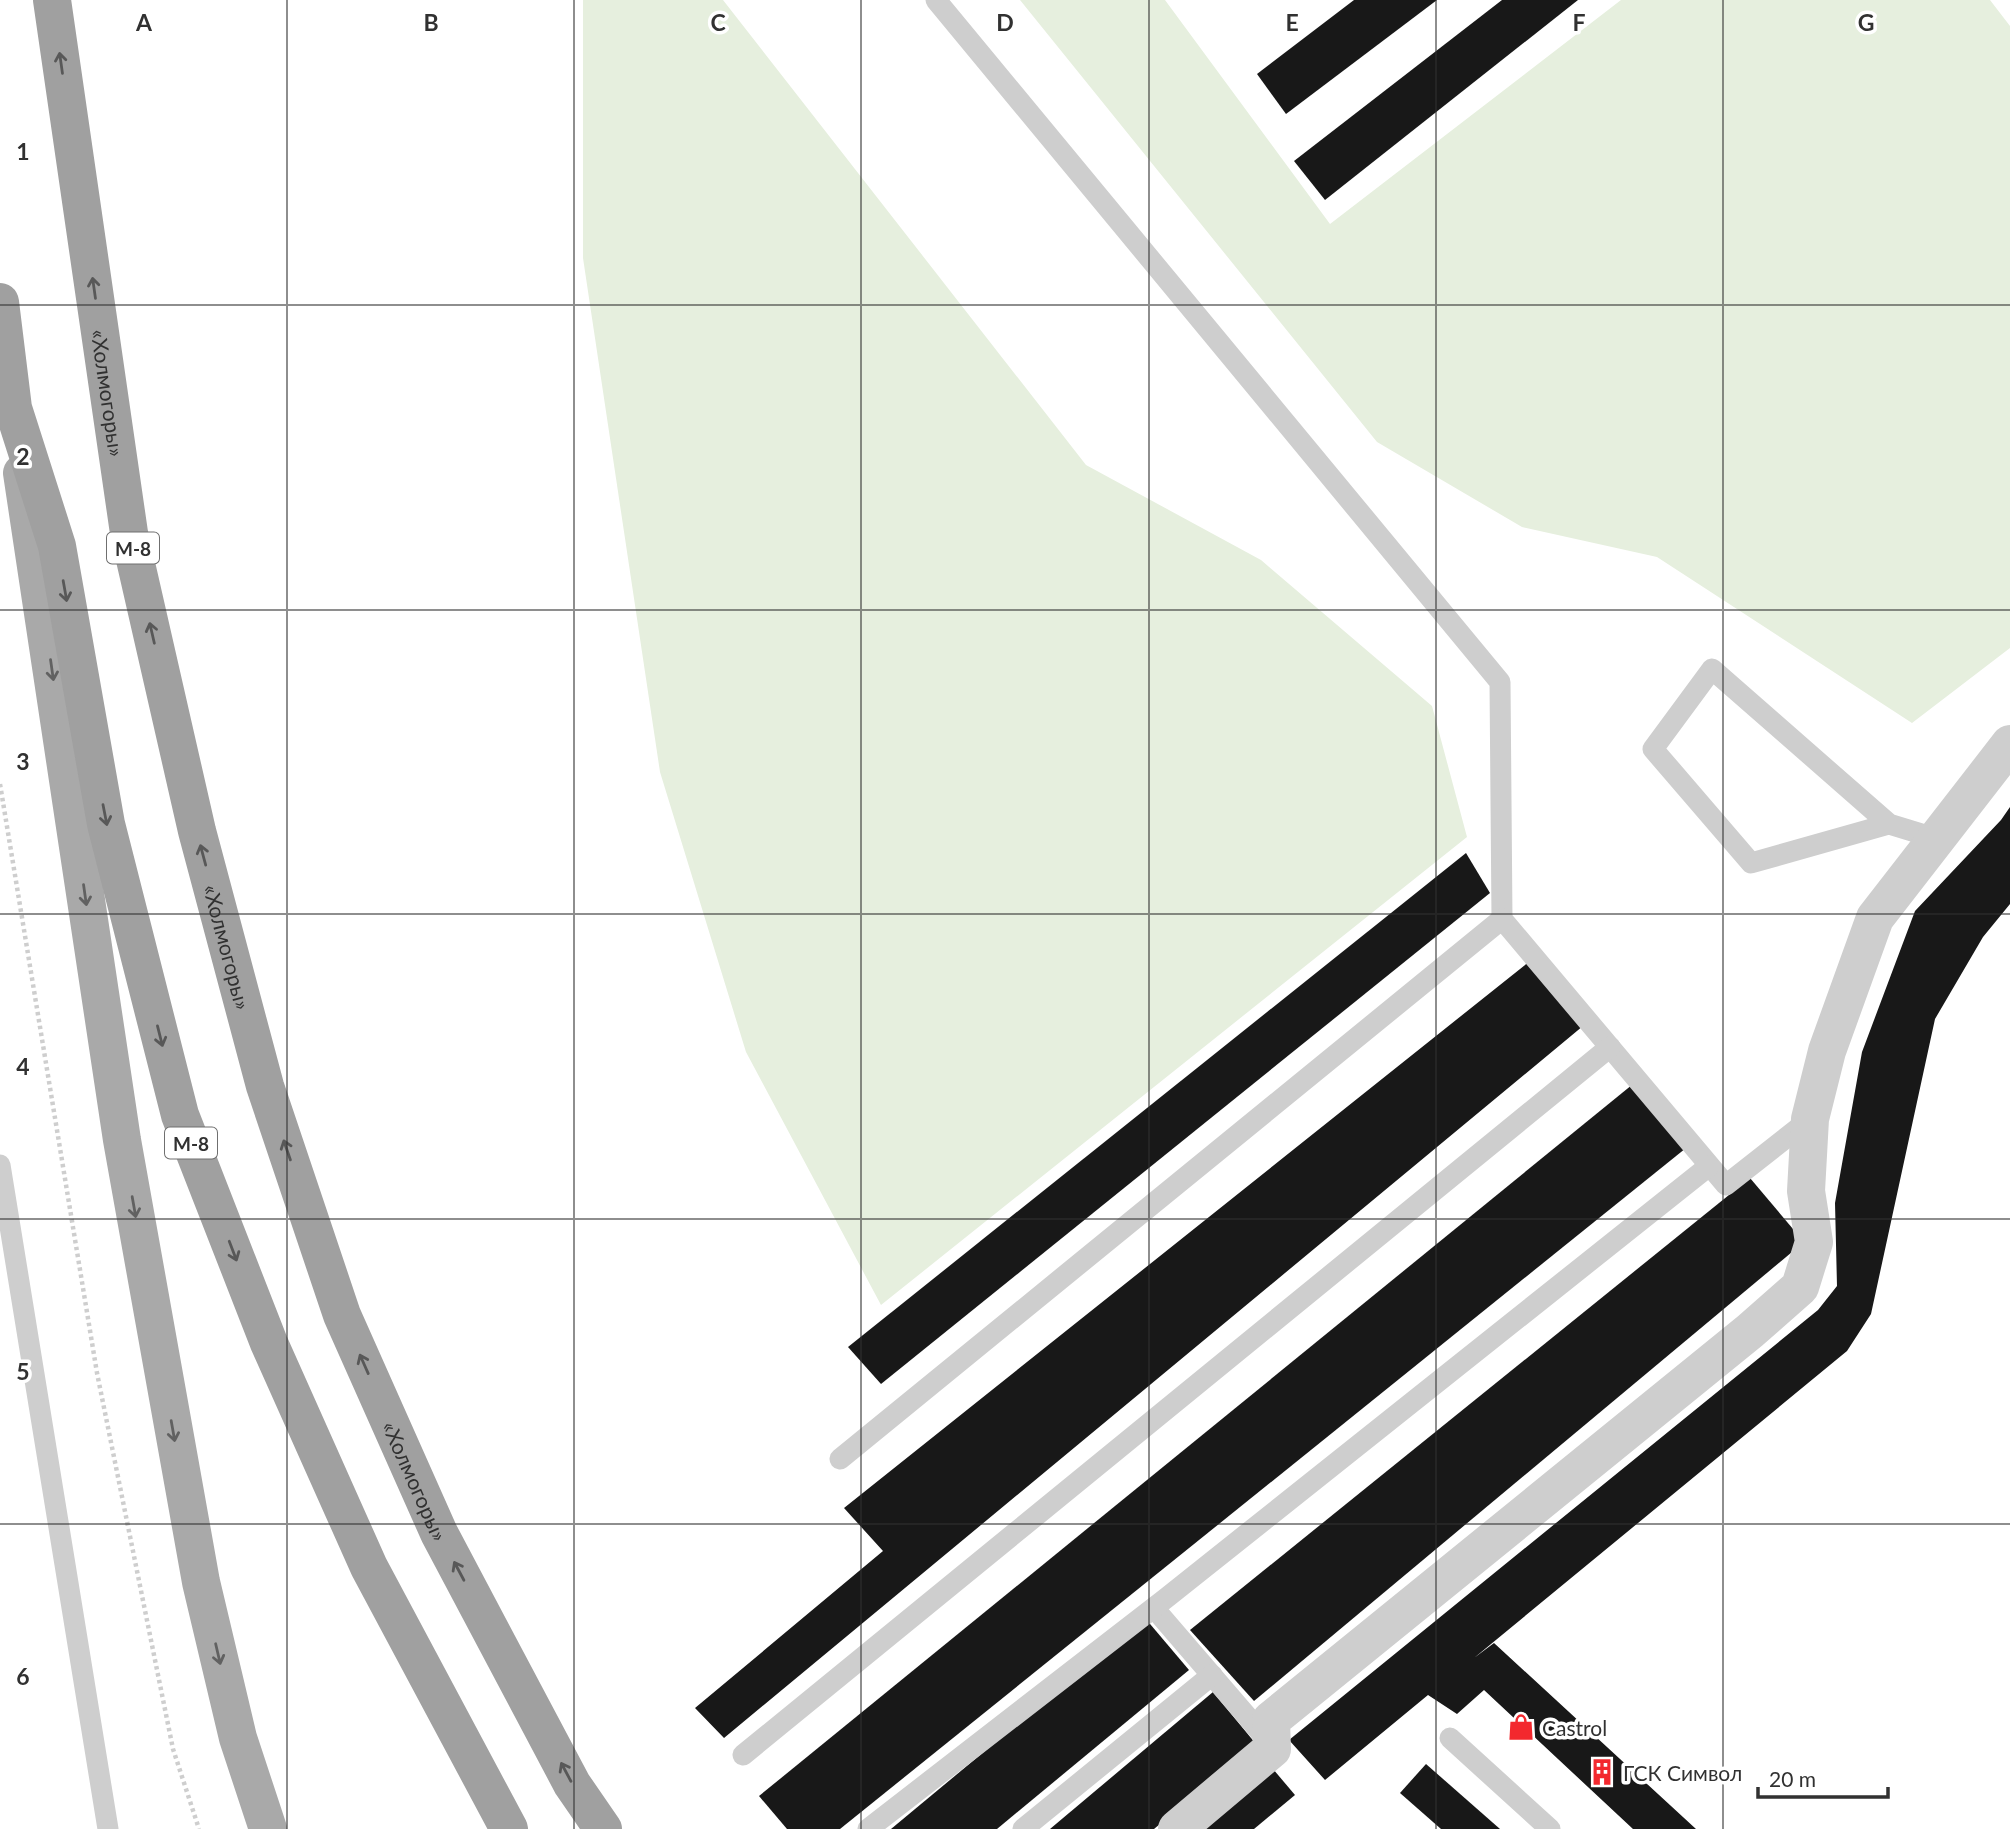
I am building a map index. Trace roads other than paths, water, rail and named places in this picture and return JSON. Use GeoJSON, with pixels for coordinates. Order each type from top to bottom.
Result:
{"type":"FeatureCollection","features":[{"type":"Feature","properties":{"kind":"highway","name":"«Холмогоры»"},"geometry":{"type":"LineString","coordinates":[[52,0],[129,533],[197,831],[265,1086],[342,1315],[439,1533],[572,1784],[603,1829]]}},
{"type":"Feature","properties":{"kind":"highway","name":"М-8"},"geometry":{"type":"LineString","coordinates":[[0,302],[13,408],[57,546],[106,824],[180,1115],[269,1343],[369,1567],[509,1829]]}},
{"type":"Feature","properties":{"kind":"main road"},"geometry":{"type":"LineString","coordinates":[[13,408],[122,1140],[165,1384],[201,1582],[238,1738],[268,1829]]}},
{"type":"Feature","properties":{"kind":"street"},"geometry":{"type":"LineString","coordinates":[[1177,1829],[1272,1749],[1271,1720],[1750,1331],[1800,1287],[1814,1242],[1806,1191],[1810,1118],[1827,1051],[1875,918],[2010,744]]}},
{"type":"Feature","properties":{"kind":"lane"},"geometry":{"type":"LineString","coordinates":[[936,0],[1500,682],[1502,919],[1726,1185],[1810,1118]]}},
{"type":"Feature","properties":{"kind":"lane"},"geometry":{"type":"LineString","coordinates":[[1889,824],[1752,863],[1653,748],[1712,669],[1889,824],[1938,839]]}},
{"type":"Feature","properties":{"kind":"lane"},"geometry":{"type":"LineString","coordinates":[[839,1459],[1502,919]]}},
{"type":"Feature","properties":{"kind":"lane"},"geometry":{"type":"LineString","coordinates":[[743,1755],[1610,1046]]}},
{"type":"Feature","properties":{"kind":"lane"},"geometry":{"type":"LineString","coordinates":[[0,1165],[108,1829]]}},
{"type":"Feature","properties":{"kind":"lane"},"geometry":{"type":"LineString","coordinates":[[868,1829],[1154,1608],[1709,1166]]}},
{"type":"Feature","properties":{"kind":"lane"},"geometry":{"type":"LineString","coordinates":[[1154,1608],[1270,1744]]}},
{"type":"Feature","properties":{"kind":"lane"},"geometry":{"type":"LineString","coordinates":[[1023,1829],[1212,1675]]}},
{"type":"Feature","properties":{"kind":"lane"},"geometry":{"type":"LineString","coordinates":[[1450,1738],[1550,1829]]}},
{"type":"Feature","properties":{"kind":"place","name":"Castrol"},"geometry":{"type":"Point","coordinates":[1521,1727]}},
{"type":"Feature","properties":{"kind":"place","name":"ГСК Символ"},"geometry":{"type":"Point","coordinates":[1602,1772]}}]}
